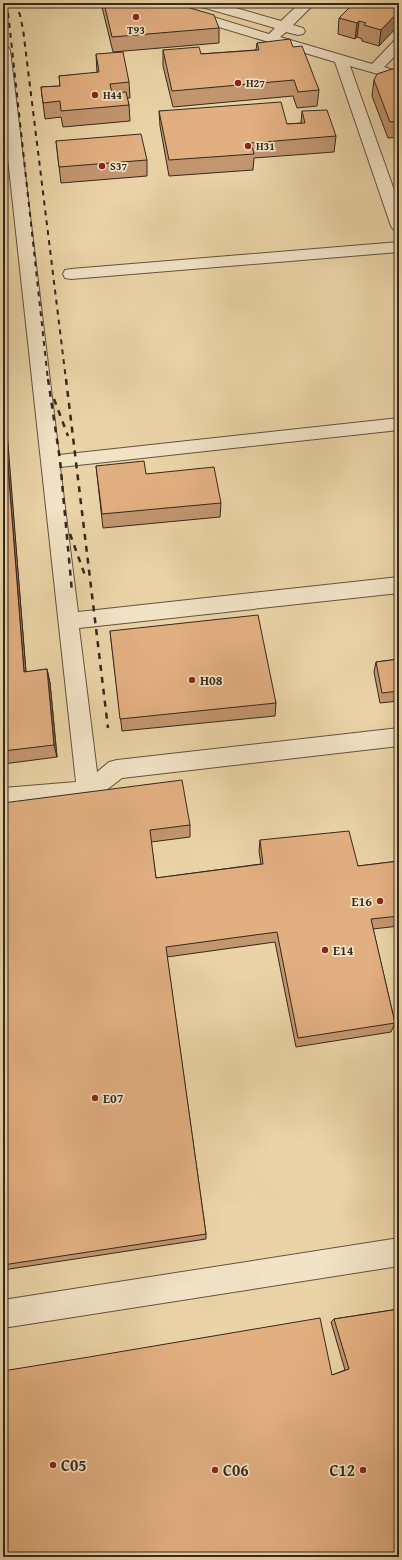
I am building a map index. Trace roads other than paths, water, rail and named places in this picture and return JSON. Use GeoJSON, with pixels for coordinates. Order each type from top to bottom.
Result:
{"type":"FeatureCollection","features":[{"type":"Feature","properties":{"kind":"lane"},"geometry":{"type":"LineString","coordinates":[[154,3],[244,32],[272,38],[399,76]]}},
{"type":"Feature","properties":{"kind":"lane"},"geometry":{"type":"LineString","coordinates":[[203,3],[313,35]]}},
{"type":"Feature","properties":{"kind":"lane"},"geometry":{"type":"LineString","coordinates":[[272,38],[308,3]]}},
{"type":"Feature","properties":{"kind":"lane"},"geometry":{"type":"LineString","coordinates":[[244,32],[268,8]]}},
{"type":"Feature","properties":{"kind":"lane"},"geometry":{"type":"LineString","coordinates":[[375,69],[392,60],[399,44]]}},
{"type":"Feature","properties":{"kind":"lane"},"geometry":{"type":"LineString","coordinates":[[3,50],[88,791]]}},
{"type":"Feature","properties":{"kind":"lane"},"geometry":{"type":"LineString","coordinates":[[371,54],[392,60]]}},
{"type":"Feature","properties":{"kind":"lane"},"geometry":{"type":"LineString","coordinates":[[341,59],[399,226]]}},
{"type":"Feature","properties":{"kind":"lane"},"geometry":{"type":"LineString","coordinates":[[71,274],[399,247]]}},
{"type":"Feature","properties":{"kind":"lane"},"geometry":{"type":"LineString","coordinates":[[50,462],[399,424]]}},
{"type":"Feature","properties":{"kind":"lane"},"geometry":{"type":"LineString","coordinates":[[68,620],[399,585]]}},
{"type":"Feature","properties":{"kind":"lane"},"geometry":{"type":"LineString","coordinates":[[3,798],[56,792],[88,791],[117,769],[399,737]]}},
{"type":"Feature","properties":{"kind":"lane"},"geometry":{"type":"LineString","coordinates":[[3,1314],[399,1252]]}},
{"type":"Feature","properties":{"kind":"railway"},"geometry":{"type":"LineString","coordinates":[[7,3],[48,380]]}},
{"type":"Feature","properties":{"kind":"railway"},"geometry":{"type":"LineString","coordinates":[[15,3],[20,15],[23,29],[66,380]]}},
{"type":"Feature","properties":{"kind":"railway"},"geometry":{"type":"LineString","coordinates":[[48,379],[60,460],[72,592]]}},
{"type":"Feature","properties":{"kind":"railway"},"geometry":{"type":"LineString","coordinates":[[66,379],[108,728]]}},
{"type":"Feature","properties":{"kind":"railway"},"geometry":{"type":"LineString","coordinates":[[54,399],[68,436]]}},
{"type":"Feature","properties":{"kind":"railway"},"geometry":{"type":"LineString","coordinates":[[70,534],[86,578]]}},
{"type":"Feature","properties":{"kind":"place","name":"T93"},"geometry":{"type":"Point","coordinates":[136,17]}},
{"type":"Feature","properties":{"kind":"place","name":"H27"},"geometry":{"type":"Point","coordinates":[238,83]}},
{"type":"Feature","properties":{"kind":"place","name":"H44"},"geometry":{"type":"Point","coordinates":[95,95]}},
{"type":"Feature","properties":{"kind":"place","name":"H31"},"geometry":{"type":"Point","coordinates":[248,146]}},
{"type":"Feature","properties":{"kind":"place","name":"S37"},"geometry":{"type":"Point","coordinates":[102,166]}},
{"type":"Feature","properties":{"kind":"place","name":"H08"},"geometry":{"type":"Point","coordinates":[192,680]}},
{"type":"Feature","properties":{"kind":"place","name":"E16"},"geometry":{"type":"Point","coordinates":[380,901]}},
{"type":"Feature","properties":{"kind":"place","name":"E14"},"geometry":{"type":"Point","coordinates":[325,950]}},
{"type":"Feature","properties":{"kind":"place","name":"E07"},"geometry":{"type":"Point","coordinates":[95,1098]}},
{"type":"Feature","properties":{"kind":"place","name":"C05"},"geometry":{"type":"Point","coordinates":[53,1465]}},
{"type":"Feature","properties":{"kind":"place","name":"C06"},"geometry":{"type":"Point","coordinates":[215,1470]}},
{"type":"Feature","properties":{"kind":"place","name":"C12"},"geometry":{"type":"Point","coordinates":[363,1470]}}]}
